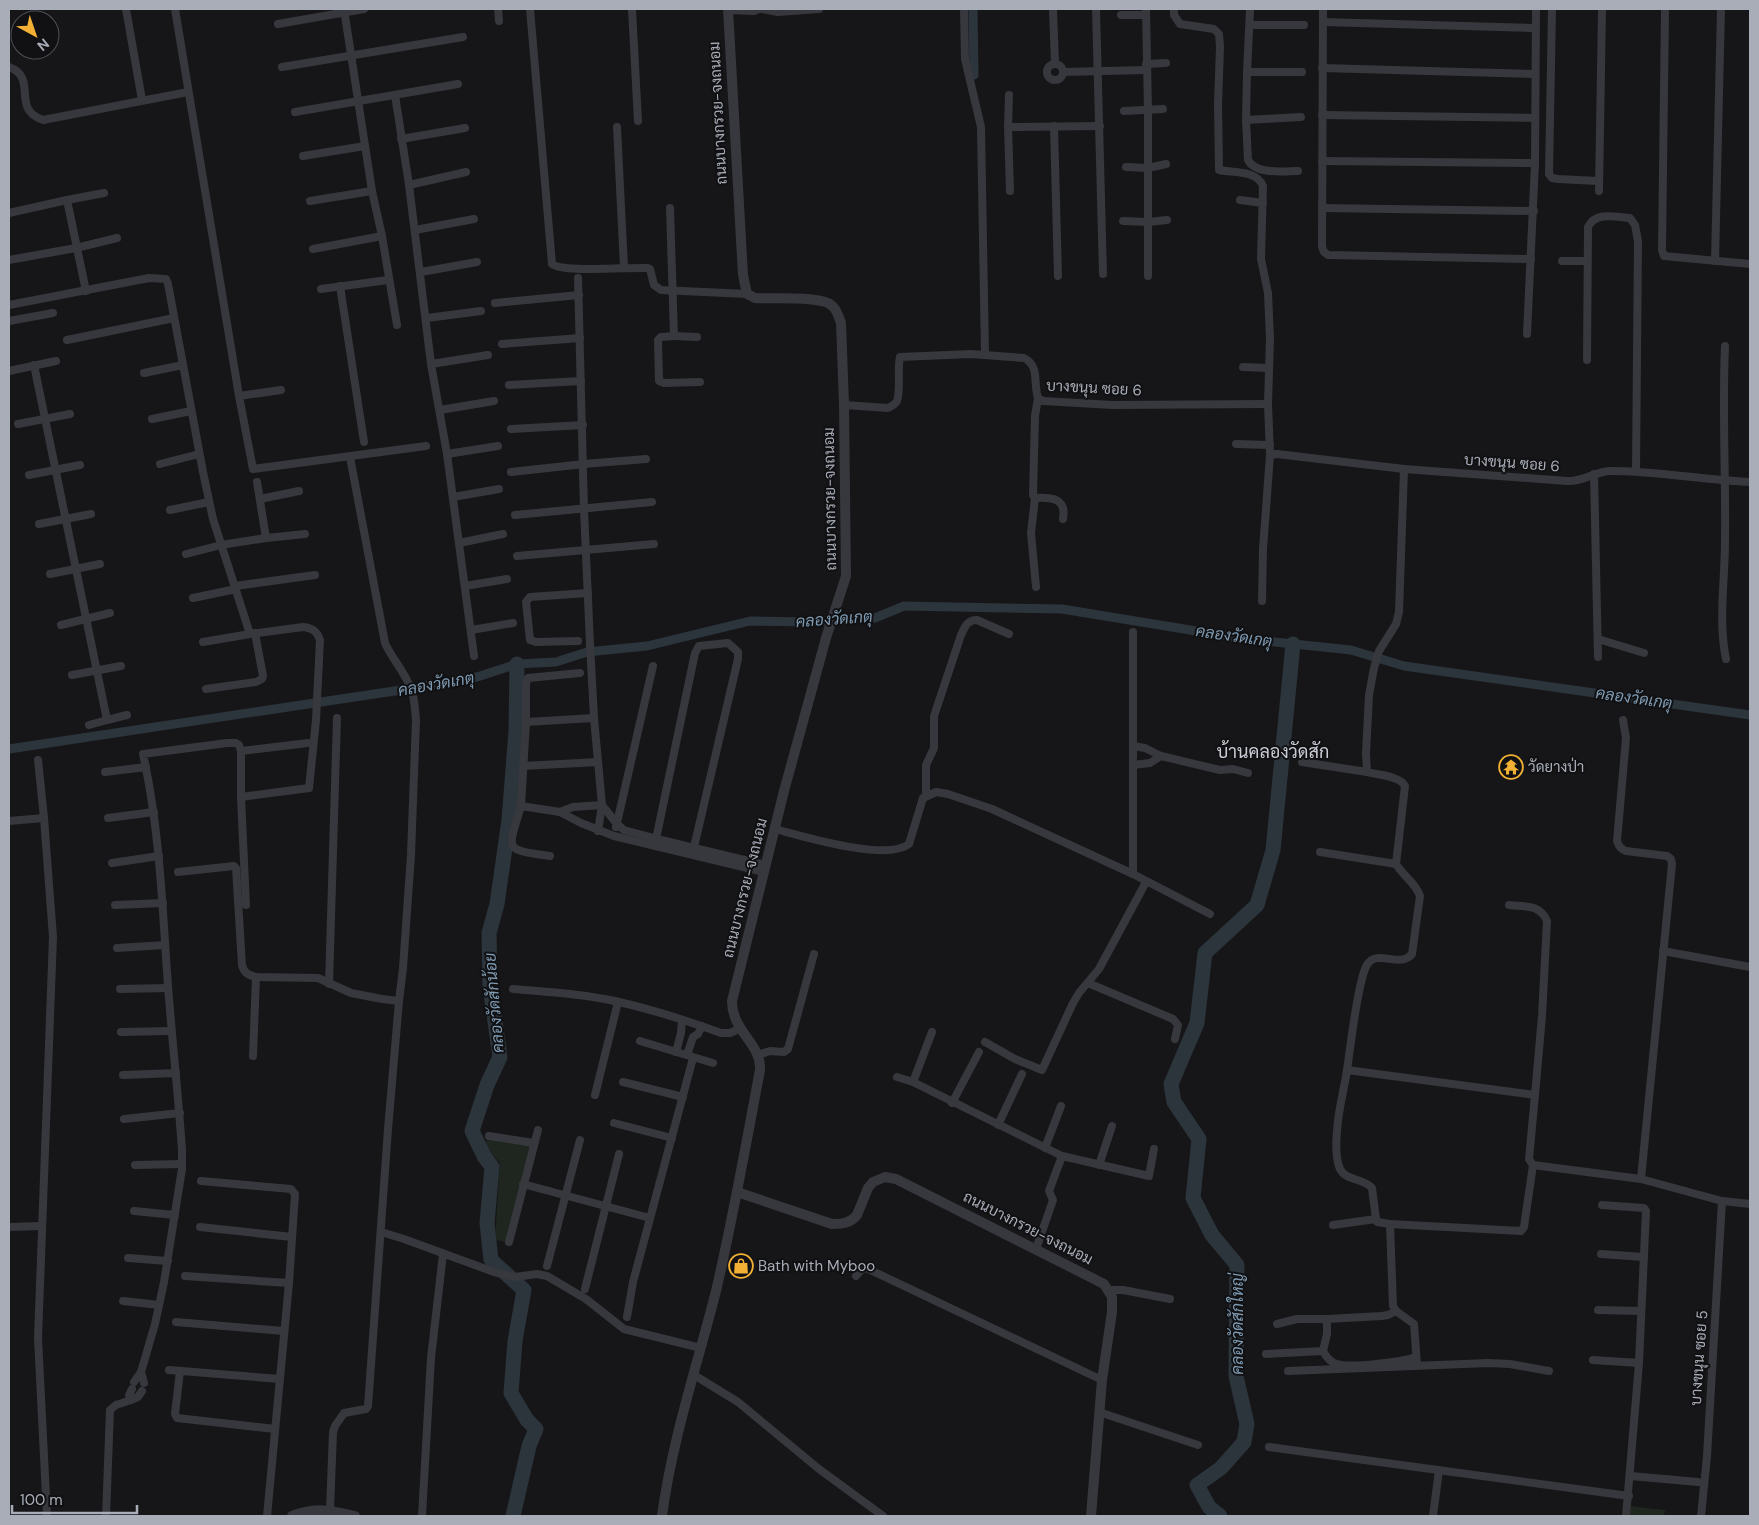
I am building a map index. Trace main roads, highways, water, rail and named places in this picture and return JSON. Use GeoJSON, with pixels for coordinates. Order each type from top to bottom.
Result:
{"type":"FeatureCollection","features":[{"type":"Feature","properties":{"kind":"waterway"},"geometry":{"type":"LineString","coordinates":[[973,9],[974,75]]}},
{"type":"Feature","properties":{"kind":"waterway","name":"คลองวัดเกตุ"},"geometry":{"type":"LineString","coordinates":[[9,749],[477,677],[517,664],[556,662],[587,652],[647,646],[750,621],[814,622],[875,618],[904,606],[1062,609],[1245,639],[1351,650],[1404,666],[1750,715]]}},
{"type":"Feature","properties":{"kind":"waterway","name":"คลองวัดสักใหญ่"},"geometry":{"type":"LineString","coordinates":[[1220,1516],[1209,1507],[1197,1485],[1221,1468],[1244,1442],[1247,1424],[1236,1376],[1237,1265],[1212,1235],[1193,1198],[1199,1139],[1174,1102],[1171,1084],[1197,1023],[1205,953],[1257,905],[1273,850],[1293,644]]}},
{"type":"Feature","properties":{"kind":"waterway","name":"คลองวัดสักน้อย"},"geometry":{"type":"LineString","coordinates":[[513,1516],[529,1446],[536,1429],[527,1420],[511,1393],[515,1341],[524,1290],[491,1260],[487,1223],[492,1167],[484,1156],[472,1131],[487,1085],[500,1057],[490,986],[489,933],[497,904],[509,820],[516,731],[517,664]]}},
{"type":"Feature","properties":{"kind":"place","name":"วัดยางป่า"},"geometry":{"type":"Point","coordinates":[1511,767]}},
{"type":"Feature","properties":{"kind":"place","name":"Bath with Myboo"},"geometry":{"type":"Point","coordinates":[741,1266]}},
{"type":"Feature","properties":{"kind":"district","name":"บ้านคลองวัดสัก"},"geometry":{"type":"Point","coordinates":[1273,752]}}]}
